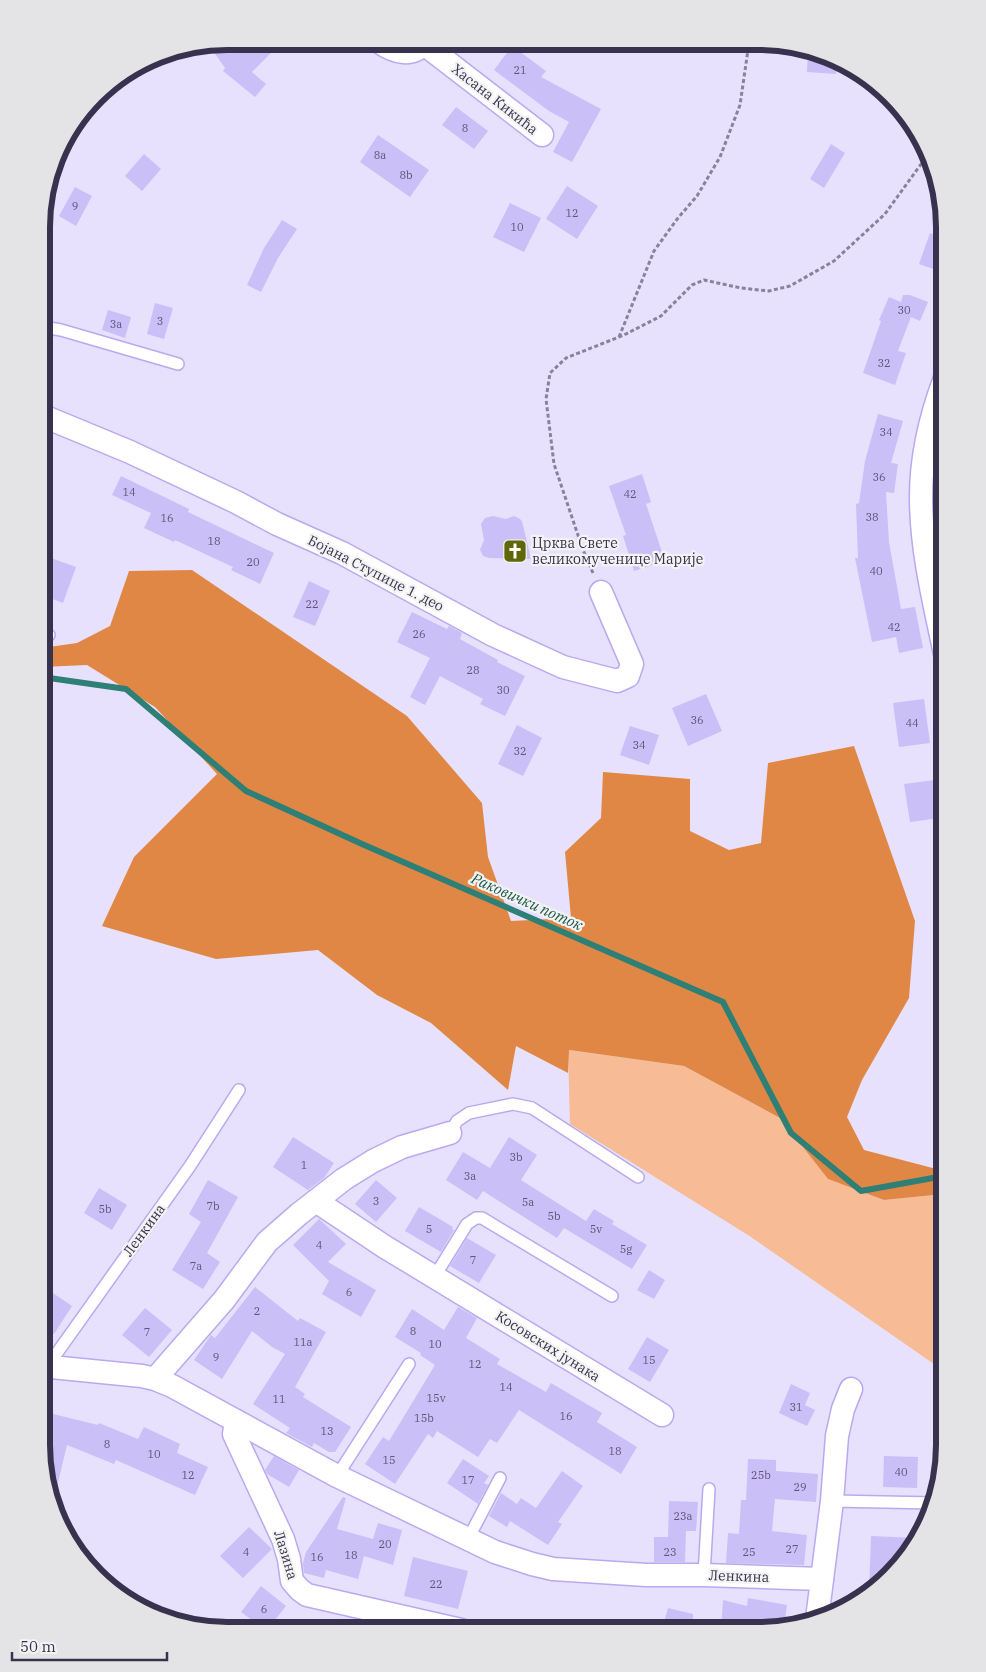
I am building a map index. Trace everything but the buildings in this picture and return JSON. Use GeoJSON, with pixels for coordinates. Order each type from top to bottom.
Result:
{"type":"FeatureCollection","features":[{"type":"Feature","properties":{"kind":"street","name":"Хасана Кикића"},"geometry":{"type":"LineString","coordinates":[[393,50],[411,52],[416,50]]}},
{"type":"Feature","properties":{"kind":"street","name":"Хасана Кикића"},"geometry":{"type":"LineString","coordinates":[[434,50],[542,135]]}},
{"type":"Feature","properties":{"kind":"street"},"geometry":{"type":"LineString","coordinates":[[936,400],[926,445],[921,495],[923,538],[936,607]]}},
{"type":"Feature","properties":{"kind":"street","name":"Бојана Ступице 1. део"},"geometry":{"type":"LineString","coordinates":[[50,419],[130,452],[236,502],[277,524],[342,554],[493,635],[563,667],[617,681],[628,676],[632,664],[601,592]]}},
{"type":"Feature","properties":{"kind":"street"},"geometry":{"type":"LineString","coordinates":[[155,1379],[224,1300],[267,1242],[316,1201],[373,1161],[402,1147],[450,1133]]}},
{"type":"Feature","properties":{"kind":"street","name":"Косовских јунака"},"geometry":{"type":"LineString","coordinates":[[316,1201],[378,1242],[662,1415]]}},
{"type":"Feature","properties":{"kind":"street","name":"Ленкина"},"geometry":{"type":"LineString","coordinates":[[50,1368],[142,1376],[155,1379],[172,1386],[337,1476],[495,1552],[553,1569],[646,1576],[704,1575],[822,1579]]}},
{"type":"Feature","properties":{"kind":"street"},"geometry":{"type":"LineString","coordinates":[[818,1612],[832,1502],[837,1436],[843,1409],[851,1389]]}},
{"type":"Feature","properties":{"kind":"street","name":"Лазина"},"geometry":{"type":"LineString","coordinates":[[236,1422],[234,1434],[283,1539],[289,1559],[292,1581],[300,1590],[307,1595],[426,1622]]}},
{"type":"Feature","properties":{"kind":"lane"},"geometry":{"type":"LineString","coordinates":[[50,328],[178,364]]}},
{"type":"Feature","properties":{"kind":"lane","name":"Ленкина"},"geometry":{"type":"LineString","coordinates":[[50,1359],[190,1166],[238,1090]]}},
{"type":"Feature","properties":{"kind":"lane"},"geometry":{"type":"LineString","coordinates":[[450,1133],[457,1120],[469,1113],[513,1104],[522,1105],[532,1108],[638,1177]]}},
{"type":"Feature","properties":{"kind":"lane"},"geometry":{"type":"LineString","coordinates":[[435,1276],[467,1224],[476,1218],[482,1218],[612,1296]]}},
{"type":"Feature","properties":{"kind":"lane"},"geometry":{"type":"LineString","coordinates":[[337,1476],[409,1364]]}},
{"type":"Feature","properties":{"kind":"lane"},"geometry":{"type":"LineString","coordinates":[[468,1539],[500,1478]]}},
{"type":"Feature","properties":{"kind":"lane"},"geometry":{"type":"LineString","coordinates":[[704,1575],[709,1489]]}},
{"type":"Feature","properties":{"kind":"lane"},"geometry":{"type":"LineString","coordinates":[[832,1502],[927,1503]]}},
{"type":"Feature","properties":{"kind":"path"},"geometry":{"type":"LineString","coordinates":[[619,337],[654,251],[697,196],[720,156],[740,105],[748,50]]}},
{"type":"Feature","properties":{"kind":"path"},"geometry":{"type":"LineString","coordinates":[[601,592],[583,550],[554,464],[546,399],[550,372],[566,358],[619,337],[661,316],[692,286],[704,280],[741,288],[769,291],[790,286],[834,261],[885,214],[924,161]]}},
{"type":"Feature","properties":{"kind":"shaded area"},"geometry":{"type":"Polygon","coordinates":[[[192,570],[407,716],[482,803],[488,857],[511,921],[571,918],[565,852],[601,818],[603,772],[690,779],[690,831],[729,850],[761,843],[768,763],[854,746],[915,921],[909,998],[862,1080],[847,1117],[864,1150],[936,1169],[936,1195],[884,1200],[828,1179],[780,1118],[684,1066],[569,1050],[568,1073],[516,1046],[508,1090],[431,1023],[377,995],[318,950],[216,959],[102,926],[134,857],[217,774],[155,707],[87,665],[50,667],[50,647],[77,643],[110,626],[129,571],[192,570]]]}},
{"type":"Feature","properties":{"kind":"shaded area"},"geometry":{"type":"Polygon","coordinates":[[[568,1050],[684,1066],[780,1118],[828,1179],[884,1200],[936,1195],[936,1365],[751,1237],[570,1124],[568,1050]]]}},
{"type":"Feature","properties":{"kind":"waterway","name":"Раковички поток"},"geometry":{"type":"LineString","coordinates":[[50,678],[126,689],[246,791],[362,844],[723,1002],[791,1133],[861,1191],[936,1177]]}},
{"type":"Feature","properties":{"kind":"place","name":"Црква Свете великомученице Марије"},"geometry":{"type":"Point","coordinates":[515,551]}}]}
